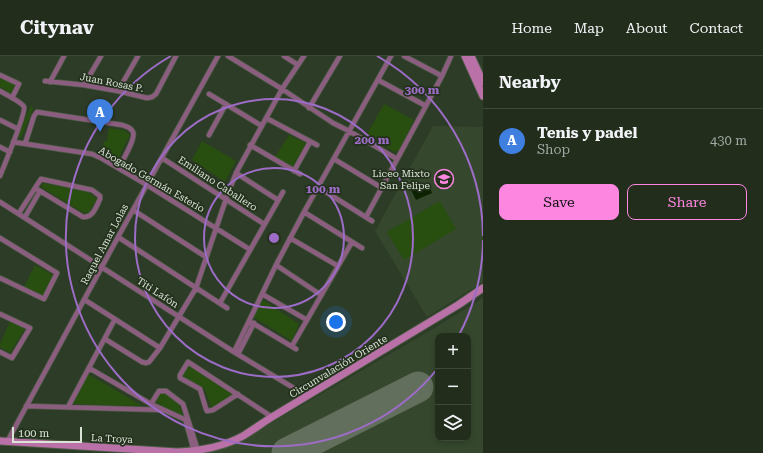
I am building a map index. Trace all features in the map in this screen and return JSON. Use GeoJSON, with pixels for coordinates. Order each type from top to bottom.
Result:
{"type":"FeatureCollection","features":[{"type":"Feature","properties":{"kind":"street","name":"Juan Rosas P."},"geometry":{"type":"LineString","coordinates":[[64,56],[48,82],[84,85],[147,98],[156,94],[176,56]]}},
{"type":"Feature","properties":{"kind":"street"},"geometry":{"type":"LineString","coordinates":[[84,85],[101,56]]}},
{"type":"Feature","properties":{"kind":"street"},"geometry":{"type":"LineString","coordinates":[[118,91],[138,56]]}},
{"type":"Feature","properties":{"kind":"street","name":"Raquel Amar Lolas"},"geometry":{"type":"LineString","coordinates":[[4,441],[26,406],[85,300],[218,56]]}},
{"type":"Feature","properties":{"kind":"street"},"geometry":{"type":"LineString","coordinates":[[228,56],[282,89],[333,123],[350,131],[397,159]]}},
{"type":"Feature","properties":{"kind":"street"},"geometry":{"type":"LineString","coordinates":[[284,56],[298,65]]}},
{"type":"Feature","properties":{"kind":"street"},"geometry":{"type":"LineString","coordinates":[[105,339],[146,363],[149,362],[160,348],[196,288],[236,173],[282,89],[304,56]]}},
{"type":"Feature","properties":{"kind":"street"},"geometry":{"type":"LineString","coordinates":[[309,108],[340,56]]}},
{"type":"Feature","properties":{"kind":"street"},"geometry":{"type":"LineString","coordinates":[[236,353],[252,322],[262,294],[290,238],[391,56]]}},
{"type":"Feature","properties":{"kind":"street"},"geometry":{"type":"LineString","coordinates":[[404,56],[442,76]]}},
{"type":"Feature","properties":{"kind":"street"},"geometry":{"type":"LineString","coordinates":[[366,217],[442,76],[451,56]]}},
{"type":"Feature","properties":{"kind":"street"},"geometry":{"type":"LineString","coordinates":[[465,56],[483,96]]}},
{"type":"Feature","properties":{"kind":"street"},"geometry":{"type":"LineString","coordinates":[[471,56],[483,82]]}},
{"type":"Feature","properties":{"kind":"street"},"geometry":{"type":"LineString","coordinates":[[0,74],[19,84],[12,98]]}},
{"type":"Feature","properties":{"kind":"street"},"geometry":{"type":"LineString","coordinates":[[378,80],[426,106]]}},
{"type":"Feature","properties":{"kind":"street"},"geometry":{"type":"LineString","coordinates":[[0,91],[23,105],[24,109],[10,152],[0,175]]}},
{"type":"Feature","properties":{"kind":"street"},"geometry":{"type":"LineString","coordinates":[[209,94],[262,126]]}},
{"type":"Feature","properties":{"kind":"street"},"geometry":{"type":"LineString","coordinates":[[209,135],[226,104]]}},
{"type":"Feature","properties":{"kind":"street"},"geometry":{"type":"LineString","coordinates":[[25,144],[36,112],[122,125],[130,128],[134,135],[119,168]]}},
{"type":"Feature","properties":{"kind":"street"},"geometry":{"type":"LineString","coordinates":[[266,118],[316,146]]}},
{"type":"Feature","properties":{"kind":"street"},"geometry":{"type":"LineString","coordinates":[[0,120],[18,129]]}},
{"type":"Feature","properties":{"kind":"street","name":"Abogado Germán Esterio"},"geometry":{"type":"LineString","coordinates":[[13,142],[92,154],[101,158],[250,249]]}},
{"type":"Feature","properties":{"kind":"street"},"geometry":{"type":"LineString","coordinates":[[294,171],[310,142]]}},
{"type":"Feature","properties":{"kind":"street"},"geometry":{"type":"LineString","coordinates":[[250,146],[300,174]]}},
{"type":"Feature","properties":{"kind":"street"},"geometry":{"type":"LineString","coordinates":[[0,147],[10,152]]}},
{"type":"Feature","properties":{"kind":"street","name":"Emiliano Caballero"},"geometry":{"type":"LineString","coordinates":[[162,158],[264,224]]}},
{"type":"Feature","properties":{"kind":"street"},"geometry":{"type":"LineString","coordinates":[[334,159],[382,188]]}},
{"type":"Feature","properties":{"kind":"street"},"geometry":{"type":"LineString","coordinates":[[236,173],[278,200]]}},
{"type":"Feature","properties":{"kind":"street"},"geometry":{"type":"LineString","coordinates":[[19,213],[35,188],[41,179],[92,190],[100,196],[100,199],[90,216],[87,218],[35,188]]}},
{"type":"Feature","properties":{"kind":"street"},"geometry":{"type":"LineString","coordinates":[[318,187],[372,220]]}},
{"type":"Feature","properties":{"kind":"street"},"geometry":{"type":"LineString","coordinates":[[25,217],[40,191]]}},
{"type":"Feature","properties":{"kind":"street"},"geometry":{"type":"LineString","coordinates":[[220,303],[283,192]]}},
{"type":"Feature","properties":{"kind":"street","name":"Titi Lafón"},"geometry":{"type":"LineString","coordinates":[[0,202],[236,353],[307,396]]}},
{"type":"Feature","properties":{"kind":"street"},"geometry":{"type":"LineString","coordinates":[[133,210],[206,257]]}},
{"type":"Feature","properties":{"kind":"street"},"geometry":{"type":"LineString","coordinates":[[304,212],[362,248]]}},
{"type":"Feature","properties":{"kind":"street"},"geometry":{"type":"LineString","coordinates":[[118,237],[227,308]]}},
{"type":"Feature","properties":{"kind":"street"},"geometry":{"type":"LineString","coordinates":[[0,238],[57,273],[44,299],[0,278]]}},
{"type":"Feature","properties":{"kind":"street"},"geometry":{"type":"LineString","coordinates":[[290,238],[338,266]]}},
{"type":"Feature","properties":{"kind":"street"},"geometry":{"type":"LineString","coordinates":[[252,322],[294,348],[307,320],[352,242]]}},
{"type":"Feature","properties":{"kind":"street"},"geometry":{"type":"LineString","coordinates":[[276,265],[321,295]]}},
{"type":"Feature","properties":{"kind":"street","name":"Circunvalación Oriente"},"geometry":{"type":"LineString","coordinates":[[196,451],[214,448],[234,441],[458,305],[483,288]]}},
{"type":"Feature","properties":{"kind":"street"},"geometry":{"type":"LineString","coordinates":[[262,294],[307,320]]}},
{"type":"Feature","properties":{"kind":"street"},"geometry":{"type":"LineString","coordinates":[[85,300],[160,348]]}},
{"type":"Feature","properties":{"kind":"street"},"geometry":{"type":"LineString","coordinates":[[0,314],[30,328],[12,358],[0,352]]}},
{"type":"Feature","properties":{"kind":"street"},"geometry":{"type":"LineString","coordinates":[[68,407],[115,319]]}},
{"type":"Feature","properties":{"kind":"street"},"geometry":{"type":"LineString","coordinates":[[238,394],[213,410],[207,411],[200,389],[180,378],[180,375],[188,362],[238,394],[272,417]]}},
{"type":"Feature","properties":{"kind":"street"},"geometry":{"type":"LineString","coordinates":[[89,368],[151,404],[187,420]]}},
{"type":"Feature","properties":{"kind":"street"},"geometry":{"type":"LineString","coordinates":[[151,404],[159,391],[166,391],[182,404],[196,451]]}},
{"type":"Feature","properties":{"kind":"street"},"geometry":{"type":"LineString","coordinates":[[26,406],[164,410]]}},
{"type":"Feature","properties":{"kind":"street","name":"La Troya"},"geometry":{"type":"LineString","coordinates":[[4,441],[177,452],[196,451]]}},
{"type":"Feature","properties":{"kind":"shaded area","name":"Liceo Mixto San Felipe"},"geometry":{"type":"Polygon","coordinates":[[[433,126],[483,127],[483,282],[427,317],[375,231],[433,126]]]}},
{"type":"Feature","properties":{"kind":"shaded area"},"geometry":{"type":"Polygon","coordinates":[[[428,183],[432,193],[416,200],[411,190],[428,183]]]}},
{"type":"Feature","properties":{"kind":"shaded area"},"geometry":{"type":"Polygon","coordinates":[[[483,298],[483,453],[208,453],[222,449],[249,436],[433,329],[483,298]]]}},
{"type":"Feature","properties":{"kind":"green space"},"geometry":{"type":"Polygon","coordinates":[[[0,77],[15,85],[12,94],[0,87],[0,77]]]}},
{"type":"Feature","properties":{"kind":"green space"},"geometry":{"type":"Polygon","coordinates":[[[384,104],[414,120],[399,150],[394,152],[367,134],[384,104]]]}},
{"type":"Feature","properties":{"kind":"green space"},"geometry":{"type":"Polygon","coordinates":[[[31,105],[33,109],[21,138],[18,137],[31,105]]]}},
{"type":"Feature","properties":{"kind":"green space"},"geometry":{"type":"Polygon","coordinates":[[[109,128],[124,130],[130,135],[118,159],[114,160],[100,154],[104,141],[107,141],[109,128]]]}},
{"type":"Feature","properties":{"kind":"green space"},"geometry":{"type":"Polygon","coordinates":[[[289,135],[306,143],[293,166],[275,157],[289,135]]]}},
{"type":"Feature","properties":{"kind":"green space"},"geometry":{"type":"Polygon","coordinates":[[[202,141],[236,161],[225,182],[192,160],[202,141]]]}},
{"type":"Feature","properties":{"kind":"green space"},"geometry":{"type":"Polygon","coordinates":[[[43,183],[88,192],[97,199],[89,212],[84,213],[41,187],[43,183]]]}},
{"type":"Feature","properties":{"kind":"green space"},"geometry":{"type":"Polygon","coordinates":[[[440,201],[456,229],[404,260],[387,232],[440,201]]]}},
{"type":"Feature","properties":{"kind":"green space"},"geometry":{"type":"Polygon","coordinates":[[[35,265],[53,275],[43,295],[24,287],[35,265]]]}},
{"type":"Feature","properties":{"kind":"green space"},"geometry":{"type":"Polygon","coordinates":[[[263,300],[299,324],[292,341],[253,317],[263,300]]]}},
{"type":"Feature","properties":{"kind":"green space"},"geometry":{"type":"Polygon","coordinates":[[[10,321],[25,329],[10,353],[0,347],[0,344],[10,321]]]}},
{"type":"Feature","properties":{"kind":"green space"},"geometry":{"type":"Polygon","coordinates":[[[188,365],[235,394],[212,409],[204,388],[181,375],[188,365]]]}},
{"type":"Feature","properties":{"kind":"green space"},"geometry":{"type":"Polygon","coordinates":[[[88,374],[141,405],[73,404],[88,374]]]}},
{"type":"Feature","properties":{"kind":"green space"},"geometry":{"type":"Polygon","coordinates":[[[164,392],[179,405],[184,418],[156,402],[160,393],[164,392]]]}},
{"type":"Feature","properties":{"kind":"runway"},"geometry":{"type":"LineString","coordinates":[[287,453],[418,387]]}},
{"type":"Feature","properties":{"kind":"place","name":"Tenis y padel"},"geometry":{"type":"Point","coordinates":[100,132]}},
{"type":"Feature","properties":{"kind":"place","name":"Liceo Mixto San Felipe"},"geometry":{"type":"Point","coordinates":[444,179]}}]}
